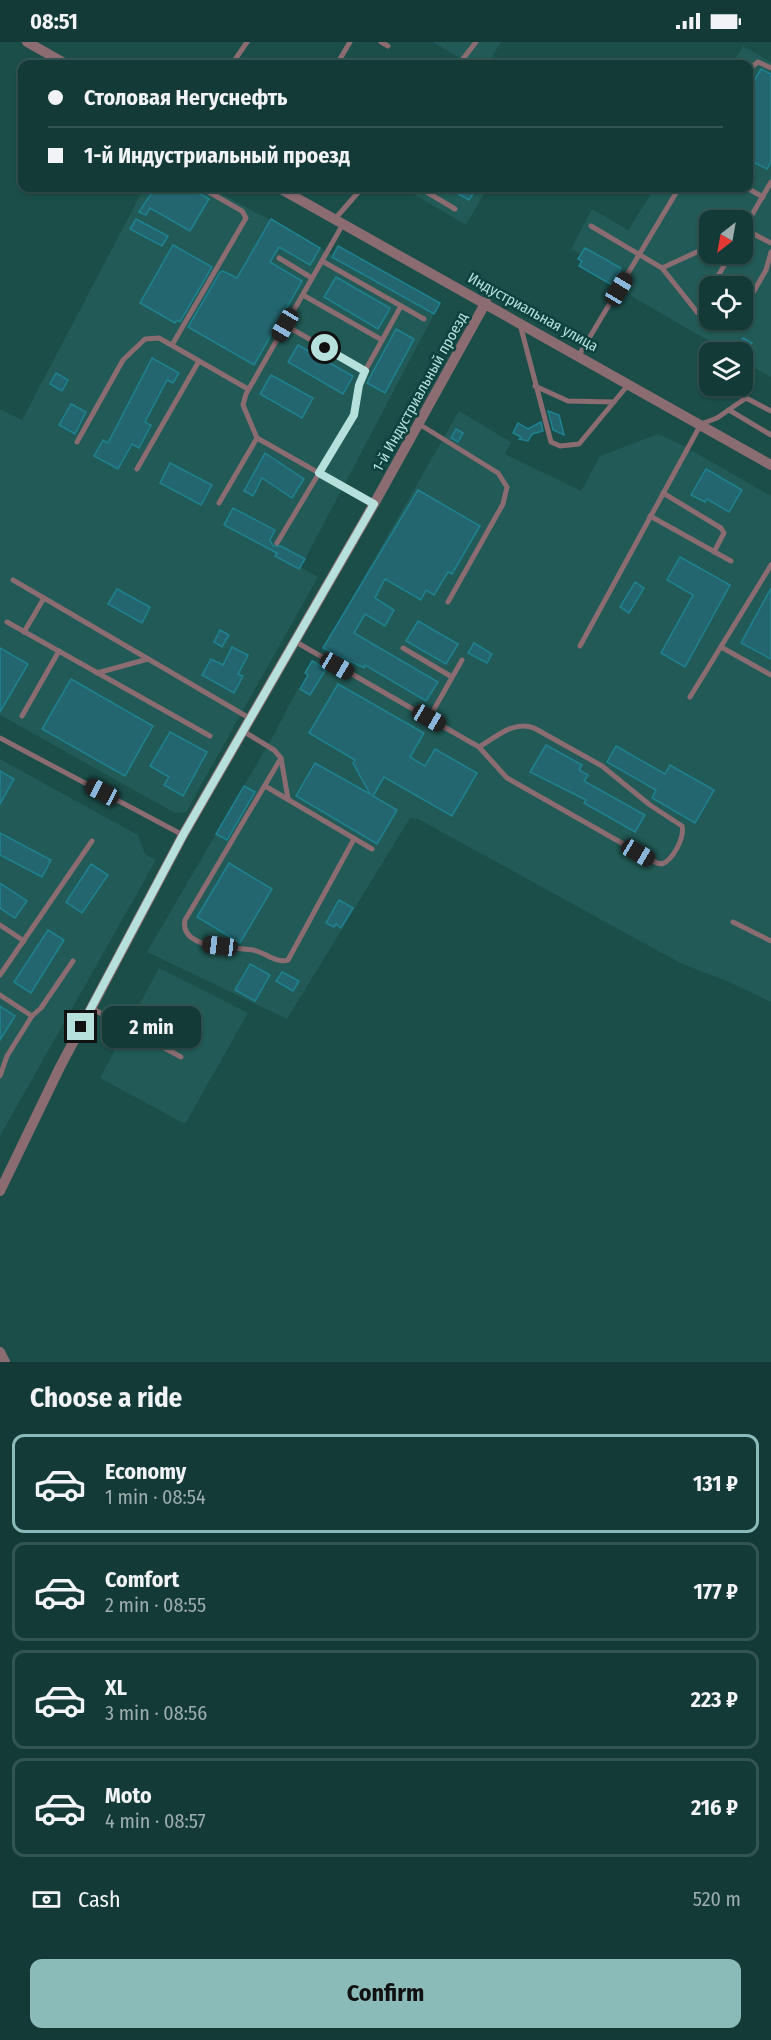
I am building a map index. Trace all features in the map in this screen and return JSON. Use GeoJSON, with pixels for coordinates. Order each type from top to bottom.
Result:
{"type":"FeatureCollection","features":[{"type":"Feature","properties":{"kind":"street"},"geometry":{"type":"LineString","coordinates":[[27,42],[59,60]]}},
{"type":"Feature","properties":{"kind":"street","name":"Индустриальная улица"},"geometry":{"type":"LineString","coordinates":[[286,192],[520,321],[771,465]]}},
{"type":"Feature","properties":{"kind":"street","name":"1-й Индустриальный проезд"},"geometry":{"type":"LineString","coordinates":[[0,1191],[91,1008],[183,835],[296,642],[486,302]]}},
{"type":"Feature","properties":{"kind":"street"},"geometry":{"type":"LineString","coordinates":[[0,1352],[5,1362]]}},
{"type":"Feature","properties":{"kind":"lane"},"geometry":{"type":"LineString","coordinates":[[235,60],[247,42]]}},
{"type":"Feature","properties":{"kind":"lane"},"geometry":{"type":"LineString","coordinates":[[339,60],[350,42]]}},
{"type":"Feature","properties":{"kind":"lane"},"geometry":{"type":"LineString","coordinates":[[381,42],[388,46]]}},
{"type":"Feature","properties":{"kind":"lane"},"geometry":{"type":"LineString","coordinates":[[462,60],[476,42]]}},
{"type":"Feature","properties":{"kind":"lane"},"geometry":{"type":"LineString","coordinates":[[753,66],[758,62],[771,68]]}},
{"type":"Feature","properties":{"kind":"lane"},"geometry":{"type":"LineString","coordinates":[[753,214],[771,182]]}},
{"type":"Feature","properties":{"kind":"lane"},"geometry":{"type":"LineString","coordinates":[[753,191],[763,197]]}},
{"type":"Feature","properties":{"kind":"lane"},"geometry":{"type":"LineString","coordinates":[[172,345],[246,218],[242,211],[209,192]]}},
{"type":"Feature","properties":{"kind":"lane"},"geometry":{"type":"LineString","coordinates":[[360,192],[338,222],[322,261],[248,389],[243,405],[257,438],[374,504]]}},
{"type":"Feature","properties":{"kind":"lane"},"geometry":{"type":"LineString","coordinates":[[427,192],[455,208]]}},
{"type":"Feature","properties":{"kind":"lane"},"geometry":{"type":"LineString","coordinates":[[579,355],[677,192]]}},
{"type":"Feature","properties":{"kind":"lane"},"geometry":{"type":"LineString","coordinates":[[591,226],[662,268],[698,312]]}},
{"type":"Feature","properties":{"kind":"lane"},"geometry":{"type":"LineString","coordinates":[[753,235],[771,243]]}},
{"type":"Feature","properties":{"kind":"lane"},"geometry":{"type":"LineString","coordinates":[[662,268],[699,251]]}},
{"type":"Feature","properties":{"kind":"lane"},"geometry":{"type":"LineString","coordinates":[[753,293],[766,270],[771,252]]}},
{"type":"Feature","properties":{"kind":"lane"},"geometry":{"type":"LineString","coordinates":[[279,258],[312,278]]}},
{"type":"Feature","properties":{"kind":"lane"},"geometry":{"type":"LineString","coordinates":[[322,261],[424,319]]}},
{"type":"Feature","properties":{"kind":"lane"},"geometry":{"type":"LineString","coordinates":[[303,295],[382,340]]}},
{"type":"Feature","properties":{"kind":"lane"},"geometry":{"type":"LineString","coordinates":[[278,543],[354,415],[359,385],[365,371],[401,306]]}},
{"type":"Feature","properties":{"kind":"lane"},"geometry":{"type":"LineString","coordinates":[[520,321],[547,437],[551,442],[560,446],[573,446],[583,441],[629,384]]}},
{"type":"Feature","properties":{"kind":"lane"},"geometry":{"type":"LineString","coordinates":[[285,325],[365,371]]}},
{"type":"Feature","properties":{"kind":"lane"},"geometry":{"type":"LineString","coordinates":[[77,442],[129,352],[151,337],[172,345],[248,389]]}},
{"type":"Feature","properties":{"kind":"lane"},"geometry":{"type":"LineString","coordinates":[[137,469],[199,361]]}},
{"type":"Feature","properties":{"kind":"lane"},"geometry":{"type":"LineString","coordinates":[[535,386],[568,401],[614,402]]}},
{"type":"Feature","properties":{"kind":"lane"},"geometry":{"type":"LineString","coordinates":[[580,646],[701,424],[717,418],[746,398],[771,411]]}},
{"type":"Feature","properties":{"kind":"lane"},"geometry":{"type":"LineString","coordinates":[[729,410],[771,435]]}},
{"type":"Feature","properties":{"kind":"lane"},"geometry":{"type":"LineString","coordinates":[[419,424],[498,473],[507,487],[503,504],[448,602]]}},
{"type":"Feature","properties":{"kind":"lane"},"geometry":{"type":"LineString","coordinates":[[219,503],[257,438]]}},
{"type":"Feature","properties":{"kind":"lane"},"geometry":{"type":"LineString","coordinates":[[663,493],[721,528],[724,533],[714,552]]}},
{"type":"Feature","properties":{"kind":"lane"},"geometry":{"type":"LineString","coordinates":[[650,516],[731,561]]}},
{"type":"Feature","properties":{"kind":"lane"},"geometry":{"type":"LineString","coordinates":[[690,697],[771,566]]}},
{"type":"Feature","properties":{"kind":"lane"},"geometry":{"type":"LineString","coordinates":[[13,580],[251,719]]}},
{"type":"Feature","properties":{"kind":"lane"},"geometry":{"type":"LineString","coordinates":[[24,632],[44,598]]}},
{"type":"Feature","properties":{"kind":"lane"},"geometry":{"type":"LineString","coordinates":[[7,622],[210,736]]}},
{"type":"Feature","properties":{"kind":"lane"},"geometry":{"type":"LineString","coordinates":[[296,642],[479,747],[507,778],[657,863],[662,864],[670,859],[683,835],[682,826],[678,822],[650,805],[602,766],[526,724],[514,727],[479,747]]}},
{"type":"Feature","properties":{"kind":"lane"},"geometry":{"type":"LineString","coordinates":[[721,647],[771,675]]}},
{"type":"Feature","properties":{"kind":"lane"},"geometry":{"type":"LineString","coordinates":[[403,648],[452,677]]}},
{"type":"Feature","properties":{"kind":"lane"},"geometry":{"type":"LineString","coordinates":[[22,716],[58,651]]}},
{"type":"Feature","properties":{"kind":"lane"},"geometry":{"type":"LineString","coordinates":[[97,673],[148,659]]}},
{"type":"Feature","properties":{"kind":"lane"},"geometry":{"type":"LineString","coordinates":[[429,718],[462,660]]}},
{"type":"Feature","properties":{"kind":"lane"},"geometry":{"type":"LineString","coordinates":[[243,731],[274,750],[281,758],[288,799]]}},
{"type":"Feature","properties":{"kind":"lane"},"geometry":{"type":"LineString","coordinates":[[0,738],[183,835]]}},
{"type":"Feature","properties":{"kind":"lane"},"geometry":{"type":"LineString","coordinates":[[281,758],[185,920],[186,932],[195,940],[254,950],[282,962],[288,960],[354,839]]}},
{"type":"Feature","properties":{"kind":"lane"},"geometry":{"type":"LineString","coordinates":[[265,786],[372,849]]}},
{"type":"Feature","properties":{"kind":"lane"},"geometry":{"type":"LineString","coordinates":[[0,975],[92,841]]}},
{"type":"Feature","properties":{"kind":"lane"},"geometry":{"type":"LineString","coordinates":[[733,922],[771,941]]}},
{"type":"Feature","properties":{"kind":"lane"},"geometry":{"type":"LineString","coordinates":[[0,925],[24,941]]}},
{"type":"Feature","properties":{"kind":"lane"},"geometry":{"type":"LineString","coordinates":[[0,1076],[7,1056],[32,1016],[41,1008],[73,961]]}},
{"type":"Feature","properties":{"kind":"lane"},"geometry":{"type":"LineString","coordinates":[[0,995],[32,1016]]}},
{"type":"Feature","properties":{"kind":"lane"},"geometry":{"type":"LineString","coordinates":[[91,1008],[181,1057]]}},
{"type":"Feature","properties":{"kind":"shaded area"},"geometry":{"type":"Polygon","coordinates":[[[432,42],[501,42],[490,60],[463,60],[432,42]]]}},
{"type":"Feature","properties":{"kind":"shaded area"},"geometry":{"type":"Polygon","coordinates":[[[743,46],[771,62],[771,377],[753,367],[753,342],[711,342],[579,266],[581,254],[571,249],[592,209],[628,230],[652,192],[753,192],[753,60],[734,60],[743,46]]]}},
{"type":"Feature","properties":{"kind":"shaded area"},"geometry":{"type":"Polygon","coordinates":[[[142,192],[218,192],[333,255],[338,246],[440,303],[301,567],[318,577],[186,812],[175,813],[0,715],[0,409],[22,420],[142,192]]]}},
{"type":"Feature","properties":{"kind":"shaded area"},"geometry":{"type":"Polygon","coordinates":[[[410,192],[485,192],[466,225],[410,192]]]}},
{"type":"Feature","properties":{"kind":"shaded area"},"geometry":{"type":"Polygon","coordinates":[[[459,411],[511,442],[505,454],[581,491],[600,456],[658,434],[682,445],[771,496],[771,1002],[729,982],[680,963],[418,819],[410,818],[287,1019],[147,952],[272,738],[298,688],[300,689],[308,675],[305,673],[312,661],[315,662],[459,411]]]}},
{"type":"Feature","properties":{"kind":"shaded area"},"geometry":{"type":"Polygon","coordinates":[[[0,759],[138,835],[145,854],[156,860],[0,1136],[0,759]]]}},
{"type":"Feature","properties":{"kind":"shaded area"},"geometry":{"type":"Polygon","coordinates":[[[159,968],[248,1013],[185,1124],[100,1078],[159,968]]]}},
{"type":"Feature","properties":{"kind":"building"},"geometry":{"type":"Polygon","coordinates":[[[761,69],[771,74],[771,162],[767,169],[755,163],[753,166],[753,83],[761,69]]]}},
{"type":"Feature","properties":{"kind":"building"},"geometry":{"type":"Polygon","coordinates":[[[152,192],[196,192],[209,199],[190,231],[150,208],[146,215],[139,212],[152,192]]]}},
{"type":"Feature","properties":{"kind":"building"},"geometry":{"type":"Polygon","coordinates":[[[454,192],[474,192],[469,200],[454,192]]]}},
{"type":"Feature","properties":{"kind":"building"},"geometry":{"type":"Polygon","coordinates":[[[136,219],[168,236],[162,246],[130,229],[136,219]]]}},
{"type":"Feature","properties":{"kind":"building"},"geometry":{"type":"Polygon","coordinates":[[[271,219],[320,248],[310,265],[279,247],[270,262],[302,281],[254,365],[188,327],[220,272],[223,271],[237,278],[271,219]]]}},
{"type":"Feature","properties":{"kind":"building"},"geometry":{"type":"Polygon","coordinates":[[[173,245],[212,267],[180,322],[177,320],[175,323],[140,303],[173,245]]]}},
{"type":"Feature","properties":{"kind":"building"},"geometry":{"type":"Polygon","coordinates":[[[338,246],[440,303],[434,314],[332,257],[338,246]]]}},
{"type":"Feature","properties":{"kind":"building"},"geometry":{"type":"Polygon","coordinates":[[[585,248],[621,268],[612,285],[579,266],[582,261],[578,259],[585,248]]]}},
{"type":"Feature","properties":{"kind":"building"},"geometry":{"type":"Polygon","coordinates":[[[336,277],[390,308],[378,329],[324,297],[336,277]]]}},
{"type":"Feature","properties":{"kind":"building"},"geometry":{"type":"Polygon","coordinates":[[[396,329],[414,339],[385,393],[367,383],[396,329]]]}},
{"type":"Feature","properties":{"kind":"building"},"geometry":{"type":"Polygon","coordinates":[[[298,345],[353,376],[343,394],[288,362],[298,345]]]}},
{"type":"Feature","properties":{"kind":"building"},"geometry":{"type":"Polygon","coordinates":[[[152,358],[179,373],[173,383],[167,380],[145,422],[151,425],[139,448],[132,444],[118,469],[94,456],[103,440],[108,443],[152,358]]]}},
{"type":"Feature","properties":{"kind":"building"},"geometry":{"type":"Polygon","coordinates":[[[56,373],[68,380],[62,391],[50,384],[56,373]]]}},
{"type":"Feature","properties":{"kind":"building"},"geometry":{"type":"Polygon","coordinates":[[[271,375],[313,398],[302,418],[260,394],[271,375]]]}},
{"type":"Feature","properties":{"kind":"building"},"geometry":{"type":"Polygon","coordinates":[[[71,404],[86,412],[75,434],[59,425],[71,404]]]}},
{"type":"Feature","properties":{"kind":"building"},"geometry":{"type":"Polygon","coordinates":[[[548,411],[559,415],[564,435],[553,430],[548,411]]]}},
{"type":"Feature","properties":{"kind":"building"},"geometry":{"type":"Polygon","coordinates":[[[541,422],[543,431],[532,434],[528,441],[519,439],[521,437],[513,433],[518,423],[528,429],[541,422]]]}},
{"type":"Feature","properties":{"kind":"building"},"geometry":{"type":"Polygon","coordinates":[[[456,429],[463,433],[458,442],[451,438],[456,429]]]}},
{"type":"Feature","properties":{"kind":"building"},"geometry":{"type":"Polygon","coordinates":[[[265,453],[304,479],[292,498],[262,478],[253,496],[244,491],[265,453]]]}},
{"type":"Feature","properties":{"kind":"building"},"geometry":{"type":"Polygon","coordinates":[[[170,463],[212,485],[201,505],[160,483],[170,463]]]}},
{"type":"Feature","properties":{"kind":"building"},"geometry":{"type":"Polygon","coordinates":[[[706,469],[742,490],[729,512],[707,499],[705,502],[691,495],[706,469]]]}},
{"type":"Feature","properties":{"kind":"building"},"geometry":{"type":"Polygon","coordinates":[[[418,490],[480,526],[452,574],[448,572],[434,595],[426,590],[421,600],[385,579],[375,598],[394,610],[385,626],[365,614],[354,633],[438,682],[426,701],[365,665],[364,668],[323,648],[418,490]]]}},
{"type":"Feature","properties":{"kind":"building"},"geometry":{"type":"Polygon","coordinates":[[[233,508],[275,530],[270,540],[273,546],[281,546],[305,559],[299,569],[275,556],[277,553],[224,525],[233,508]]]}},
{"type":"Feature","properties":{"kind":"building"},"geometry":{"type":"Polygon","coordinates":[[[680,557],[730,585],[685,667],[661,653],[693,595],[667,580],[680,557]]]}},
{"type":"Feature","properties":{"kind":"building"},"geometry":{"type":"Polygon","coordinates":[[[635,582],[644,588],[629,613],[620,607],[635,582]]]}},
{"type":"Feature","properties":{"kind":"building"},"geometry":{"type":"Polygon","coordinates":[[[771,588],[771,659],[741,643],[771,588]]]}},
{"type":"Feature","properties":{"kind":"building"},"geometry":{"type":"Polygon","coordinates":[[[117,589],[150,607],[142,623],[108,604],[117,589]]]}},
{"type":"Feature","properties":{"kind":"building"},"geometry":{"type":"Polygon","coordinates":[[[418,621],[458,644],[446,664],[406,641],[418,621]]]}},
{"type":"Feature","properties":{"kind":"building"},"geometry":{"type":"Polygon","coordinates":[[[220,630],[229,635],[222,647],[214,642],[220,630]]]}},
{"type":"Feature","properties":{"kind":"building"},"geometry":{"type":"Polygon","coordinates":[[[474,643],[492,654],[487,663],[468,653],[474,643]]]}},
{"type":"Feature","properties":{"kind":"building"},"geometry":{"type":"Polygon","coordinates":[[[232,647],[248,655],[238,674],[243,676],[234,693],[202,675],[211,659],[223,665],[232,647]]]}},
{"type":"Feature","properties":{"kind":"building"},"geometry":{"type":"Polygon","coordinates":[[[0,648],[28,664],[0,712],[0,648]]]}},
{"type":"Feature","properties":{"kind":"building"},"geometry":{"type":"Polygon","coordinates":[[[312,661],[326,669],[310,695],[300,689],[308,675],[305,673],[312,661]]]}},
{"type":"Feature","properties":{"kind":"building"},"geometry":{"type":"Polygon","coordinates":[[[71,679],[153,726],[125,776],[42,729],[71,679]]]}},
{"type":"Feature","properties":{"kind":"building"},"geometry":{"type":"Polygon","coordinates":[[[338,684],[424,733],[410,757],[425,766],[435,749],[477,773],[452,816],[384,777],[373,796],[397,810],[377,844],[296,796],[315,763],[370,794],[353,763],[355,760],[309,733],[338,684]]]}},
{"type":"Feature","properties":{"kind":"building"},"geometry":{"type":"Polygon","coordinates":[[[170,732],[207,752],[183,796],[164,785],[169,777],[150,766],[170,732]]]}},
{"type":"Feature","properties":{"kind":"building"},"geometry":{"type":"Polygon","coordinates":[[[546,745],[582,765],[579,770],[588,775],[584,781],[645,815],[635,832],[584,803],[586,800],[530,772],[546,745]]]}},
{"type":"Feature","properties":{"kind":"building"},"geometry":{"type":"Polygon","coordinates":[[[616,746],[665,774],[670,765],[714,790],[695,823],[652,798],[656,790],[607,762],[616,746]]]}},
{"type":"Feature","properties":{"kind":"building"},"geometry":{"type":"Polygon","coordinates":[[[0,771],[14,779],[0,804],[0,771]]]}},
{"type":"Feature","properties":{"kind":"building"},"geometry":{"type":"Polygon","coordinates":[[[244,786],[255,792],[227,840],[216,834],[244,786]]]}},
{"type":"Feature","properties":{"kind":"building"},"geometry":{"type":"Polygon","coordinates":[[[0,833],[51,860],[42,877],[0,855],[0,833]]]}},
{"type":"Feature","properties":{"kind":"building"},"geometry":{"type":"Polygon","coordinates":[[[229,863],[272,889],[240,943],[197,917],[229,863]]]}},
{"type":"Feature","properties":{"kind":"building"},"geometry":{"type":"Polygon","coordinates":[[[91,864],[108,875],[82,913],[66,902],[91,864]]]}},
{"type":"Feature","properties":{"kind":"building"},"geometry":{"type":"Polygon","coordinates":[[[0,883],[27,901],[15,918],[0,908],[0,883]]]}},
{"type":"Feature","properties":{"kind":"building"},"geometry":{"type":"Polygon","coordinates":[[[339,900],[353,908],[341,928],[336,924],[334,927],[326,923],[339,900]]]}},
{"type":"Feature","properties":{"kind":"building"},"geometry":{"type":"Polygon","coordinates":[[[48,930],[64,940],[31,993],[14,982],[48,930]]]}},
{"type":"Feature","properties":{"kind":"building"},"geometry":{"type":"Polygon","coordinates":[[[250,964],[270,975],[255,1001],[235,990],[250,964]]]}},
{"type":"Feature","properties":{"kind":"building"},"geometry":{"type":"Polygon","coordinates":[[[282,972],[299,981],[293,991],[276,981],[282,972]]]}},
{"type":"Feature","properties":{"kind":"building"},"geometry":{"type":"Polygon","coordinates":[[[0,1006],[15,1016],[0,1040],[0,1006]]]}},
{"type":"Feature","properties":{"kind":"building"},"geometry":{"type":"Polygon","coordinates":[[[127,1033],[134,1037],[129,1047],[122,1043],[127,1033]]]}},
{"type":"Feature","properties":{"kind":"route"},"geometry":{"type":"LineString","coordinates":[[81,1027],[183,835],[374,504],[319,473],[354,415],[360,380],[365,371],[325,348]]}}]}
